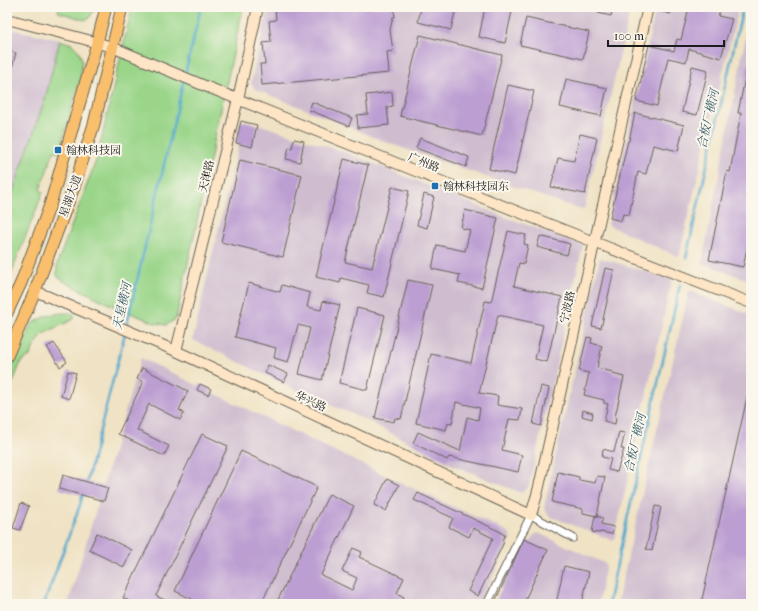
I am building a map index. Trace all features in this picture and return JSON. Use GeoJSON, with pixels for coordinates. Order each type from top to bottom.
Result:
{"type":"FeatureCollection","features":[{"type":"Feature","properties":{"kind":"main road","name":"星湖大道"},"geometry":{"type":"LineString","coordinates":[[7,313],[21,283],[50,205],[98,43],[106,7]]}},
{"type":"Feature","properties":{"kind":"main road","name":"星湖大道"},"geometry":{"type":"LineString","coordinates":[[7,356],[35,291],[80,169],[94,124],[122,7]]}},
{"type":"Feature","properties":{"kind":"street","name":"天津路"},"geometry":{"type":"LineString","coordinates":[[176,351],[238,99],[258,7]]}},
{"type":"Feature","properties":{"kind":"street","name":"宁波路"},"geometry":{"type":"LineString","coordinates":[[487,604],[530,515],[539,483],[648,7]]}},
{"type":"Feature","properties":{"kind":"street","name":"广州路"},"geometry":{"type":"LineString","coordinates":[[7,19],[112,47],[205,86],[594,242],[751,303]]}},
{"type":"Feature","properties":{"kind":"street","name":"华兴路"},"geometry":{"type":"LineString","coordinates":[[35,291],[176,351],[530,515],[573,538]]}},
{"type":"Feature","properties":{"kind":"shaded area"},"geometry":{"type":"Polygon","coordinates":[[[268,7],[631,7],[585,207],[582,210],[391,144],[255,89],[251,83],[268,7]]]}},
{"type":"Feature","properties":{"kind":"shaded area"},"geometry":{"type":"Polygon","coordinates":[[[656,7],[739,7],[679,257],[608,225],[656,7]]]}},
{"type":"Feature","properties":{"kind":"shaded area"},"geometry":{"type":"Polygon","coordinates":[[[751,10],[751,281],[702,263],[751,10]]]}},
{"type":"Feature","properties":{"kind":"shaded area"},"geometry":{"type":"Polygon","coordinates":[[[7,28],[60,40],[45,99],[7,209],[7,28]]]}},
{"type":"Feature","properties":{"kind":"shaded area"},"geometry":{"type":"Polygon","coordinates":[[[245,120],[345,152],[505,217],[583,245],[529,486],[521,493],[448,463],[370,422],[290,387],[193,340],[245,120]]]}},
{"type":"Feature","properties":{"kind":"shaded area"},"geometry":{"type":"Polygon","coordinates":[[[600,258],[672,279],[614,541],[549,516],[544,508],[600,258]]]}},
{"type":"Feature","properties":{"kind":"shaded area"},"geometry":{"type":"Polygon","coordinates":[[[689,291],[751,315],[751,604],[617,604],[689,291]]]}},
{"type":"Feature","properties":{"kind":"shaded area"},"geometry":{"type":"Polygon","coordinates":[[[141,358],[386,476],[509,532],[511,539],[479,604],[68,604],[141,358]]]}},
{"type":"Feature","properties":{"kind":"shaded area"},"geometry":{"type":"Polygon","coordinates":[[[538,533],[606,564],[598,604],[502,604],[534,535],[538,533]]]}},
{"type":"Feature","properties":{"kind":"green space"},"geometry":{"type":"Polygon","coordinates":[[[59,7],[96,7],[90,17],[85,20],[58,12],[59,7]]]}},
{"type":"Feature","properties":{"kind":"green space"},"geometry":{"type":"Polygon","coordinates":[[[132,7],[243,7],[176,319],[166,325],[155,323],[113,306],[65,282],[57,276],[57,264],[97,158],[132,7]]]}},
{"type":"Feature","properties":{"kind":"green space"},"geometry":{"type":"Polygon","coordinates":[[[60,40],[72,44],[78,50],[82,59],[81,76],[59,153],[54,151],[40,190],[43,192],[7,284],[7,209],[45,99],[60,40]]]}},
{"type":"Feature","properties":{"kind":"green space"},"geometry":{"type":"Polygon","coordinates":[[[70,313],[74,315],[74,319],[43,334],[30,356],[21,362],[7,398],[7,380],[31,324],[46,316],[70,313]]]}},
{"type":"Feature","properties":{"kind":"building"},"geometry":{"type":"Polygon","coordinates":[[[275,7],[394,7],[395,17],[393,17],[390,30],[393,51],[387,52],[389,73],[262,85],[260,64],[265,64],[263,43],[271,42],[269,21],[276,20],[275,7]]]}},
{"type":"Feature","properties":{"kind":"building"},"geometry":{"type":"Polygon","coordinates":[[[421,7],[456,7],[451,30],[418,22],[421,7]]]}},
{"type":"Feature","properties":{"kind":"building"},"geometry":{"type":"Polygon","coordinates":[[[485,7],[513,7],[505,43],[479,37],[485,7]]]}},
{"type":"Feature","properties":{"kind":"building"},"geometry":{"type":"Polygon","coordinates":[[[599,7],[613,7],[611,16],[598,13],[599,7]]]}},
{"type":"Feature","properties":{"kind":"building"},"geometry":{"type":"Polygon","coordinates":[[[654,7],[672,7],[670,14],[654,10],[654,7]]]}},
{"type":"Feature","properties":{"kind":"building"},"geometry":{"type":"Polygon","coordinates":[[[689,7],[721,7],[718,16],[732,19],[721,58],[689,49],[686,62],[668,58],[657,106],[636,101],[649,45],[674,51],[677,39],[681,40],[689,7]]]}},
{"type":"Feature","properties":{"kind":"building"},"geometry":{"type":"Polygon","coordinates":[[[526,18],[589,32],[583,59],[520,45],[526,18]]]}},
{"type":"Feature","properties":{"kind":"building"},"geometry":{"type":"Polygon","coordinates":[[[420,35],[502,55],[482,136],[400,116],[420,35]]]}},
{"type":"Feature","properties":{"kind":"building"},"geometry":{"type":"Polygon","coordinates":[[[7,51],[16,53],[9,78],[7,78],[7,51]]]}},
{"type":"Feature","properties":{"kind":"building"},"geometry":{"type":"Polygon","coordinates":[[[748,63],[751,63],[751,165],[749,176],[751,176],[751,229],[743,267],[709,260],[727,171],[730,172],[741,113],[738,113],[748,63]]]}},
{"type":"Feature","properties":{"kind":"building"},"geometry":{"type":"Polygon","coordinates":[[[692,66],[708,70],[697,115],[682,112],[692,66]]]}},
{"type":"Feature","properties":{"kind":"building"},"geometry":{"type":"Polygon","coordinates":[[[566,79],[607,88],[601,116],[560,107],[566,79]]]}},
{"type":"Feature","properties":{"kind":"building"},"geometry":{"type":"Polygon","coordinates":[[[508,85],[534,91],[515,175],[489,169],[508,85]]]}},
{"type":"Feature","properties":{"kind":"building"},"geometry":{"type":"Polygon","coordinates":[[[392,92],[393,106],[387,107],[389,125],[358,128],[357,115],[368,114],[366,95],[392,92]]]}},
{"type":"Feature","properties":{"kind":"building"},"geometry":{"type":"Polygon","coordinates":[[[312,102],[352,118],[349,126],[309,110],[312,102]]]}},
{"type":"Feature","properties":{"kind":"building"},"geometry":{"type":"Polygon","coordinates":[[[635,113],[684,125],[678,151],[653,145],[646,174],[638,172],[629,215],[623,214],[621,221],[610,218],[635,113]]]}},
{"type":"Feature","properties":{"kind":"building"},"geometry":{"type":"Polygon","coordinates":[[[241,121],[257,125],[252,147],[236,143],[241,121]]]}},
{"type":"Feature","properties":{"kind":"building"},"geometry":{"type":"Polygon","coordinates":[[[580,134],[597,138],[585,194],[551,187],[558,158],[574,161],[580,134]]]}},
{"type":"Feature","properties":{"kind":"building"},"geometry":{"type":"Polygon","coordinates":[[[420,138],[469,157],[466,167],[416,148],[420,138]]]}},
{"type":"Feature","properties":{"kind":"building"},"geometry":{"type":"Polygon","coordinates":[[[294,139],[304,141],[300,162],[286,159],[289,147],[292,148],[294,139]]]}},
{"type":"Feature","properties":{"kind":"building"},"geometry":{"type":"Polygon","coordinates":[[[344,159],[368,165],[345,262],[372,268],[392,187],[409,191],[384,297],[367,293],[369,285],[341,278],[340,283],[316,277],[344,159]]]}},
{"type":"Feature","properties":{"kind":"building"},"geometry":{"type":"Polygon","coordinates":[[[240,160],[302,175],[283,257],[221,242],[240,160]]]}},
{"type":"Feature","properties":{"kind":"building"},"geometry":{"type":"Polygon","coordinates":[[[424,194],[434,197],[427,228],[417,225],[424,194]]]}},
{"type":"Feature","properties":{"kind":"building"},"geometry":{"type":"Polygon","coordinates":[[[465,210],[498,218],[482,288],[458,283],[460,275],[432,269],[437,245],[465,251],[470,230],[461,228],[465,210]]]}},
{"type":"Feature","properties":{"kind":"building"},"geometry":{"type":"Polygon","coordinates":[[[508,231],[526,235],[524,244],[528,245],[524,264],[519,263],[514,286],[562,297],[547,362],[535,359],[543,325],[498,315],[479,393],[498,396],[497,405],[522,409],[520,420],[509,419],[502,450],[522,455],[518,472],[449,457],[447,460],[413,443],[418,432],[460,451],[467,417],[478,420],[480,408],[456,402],[452,424],[448,423],[446,430],[416,423],[431,354],[471,363],[485,301],[491,302],[508,231]]]}},
{"type":"Feature","properties":{"kind":"building"},"geometry":{"type":"Polygon","coordinates":[[[540,236],[570,244],[567,255],[537,247],[540,236]]]}},
{"type":"Feature","properties":{"kind":"building"},"geometry":{"type":"Polygon","coordinates":[[[605,268],[614,270],[601,328],[592,326],[605,268]]]}},
{"type":"Feature","properties":{"kind":"building"},"geometry":{"type":"Polygon","coordinates":[[[408,280],[432,285],[401,419],[395,418],[394,422],[375,418],[408,280]]]}},
{"type":"Feature","properties":{"kind":"building"},"geometry":{"type":"Polygon","coordinates":[[[249,283],[280,292],[282,285],[310,293],[307,307],[321,310],[323,301],[340,305],[322,380],[299,374],[310,328],[298,325],[288,362],[274,358],[276,348],[235,337],[249,283]]]}},
{"type":"Feature","properties":{"kind":"building"},"geometry":{"type":"Polygon","coordinates":[[[357,308],[385,315],[367,390],[339,383],[357,308]]]}},
{"type":"Feature","properties":{"kind":"building"},"geometry":{"type":"Polygon","coordinates":[[[587,337],[592,338],[591,343],[602,346],[597,368],[613,372],[613,374],[624,377],[615,417],[615,424],[604,421],[608,404],[604,403],[604,400],[584,395],[589,373],[579,371],[587,337]]]}},
{"type":"Feature","properties":{"kind":"building"},"geometry":{"type":"Polygon","coordinates":[[[54,343],[67,362],[60,367],[47,347],[54,343]]]}},
{"type":"Feature","properties":{"kind":"building"},"geometry":{"type":"Polygon","coordinates":[[[268,365],[288,374],[284,382],[265,373],[268,365]]]}},
{"type":"Feature","properties":{"kind":"building"},"geometry":{"type":"Polygon","coordinates":[[[142,368],[188,391],[179,410],[184,413],[180,420],[149,404],[137,430],[169,446],[164,456],[118,434],[143,382],[137,379],[142,368]]]}},
{"type":"Feature","properties":{"kind":"building"},"geometry":{"type":"Polygon","coordinates":[[[68,371],[76,373],[69,399],[61,396],[68,371]]]}},
{"type":"Feature","properties":{"kind":"building"},"geometry":{"type":"Polygon","coordinates":[[[200,384],[211,389],[208,395],[197,390],[200,384]]]}},
{"type":"Feature","properties":{"kind":"building"},"geometry":{"type":"Polygon","coordinates":[[[541,386],[549,388],[541,426],[533,424],[541,386]]]}},
{"type":"Feature","properties":{"kind":"building"},"geometry":{"type":"Polygon","coordinates":[[[748,393],[751,394],[751,604],[701,604],[748,393]]]}},
{"type":"Feature","properties":{"kind":"building"},"geometry":{"type":"Polygon","coordinates":[[[583,410],[593,413],[592,419],[582,416],[583,410]]]}},
{"type":"Feature","properties":{"kind":"building"},"geometry":{"type":"Polygon","coordinates":[[[619,432],[625,433],[621,449],[624,449],[617,472],[608,470],[611,459],[602,457],[603,449],[614,452],[619,432]]]}},
{"type":"Feature","properties":{"kind":"building"},"geometry":{"type":"Polygon","coordinates":[[[202,434],[228,446],[156,596],[173,604],[135,604],[123,598],[202,434]]]}},
{"type":"Feature","properties":{"kind":"building"},"geometry":{"type":"Polygon","coordinates":[[[241,451],[317,487],[261,604],[202,604],[175,591],[241,451]]]}},
{"type":"Feature","properties":{"kind":"building"},"geometry":{"type":"Polygon","coordinates":[[[558,472],[579,477],[579,480],[595,483],[597,476],[605,477],[597,516],[583,513],[583,509],[552,502],[558,472]]]}},
{"type":"Feature","properties":{"kind":"building"},"geometry":{"type":"Polygon","coordinates":[[[63,475],[108,488],[104,501],[59,489],[63,475]]]}},
{"type":"Feature","properties":{"kind":"building"},"geometry":{"type":"Polygon","coordinates":[[[387,479],[399,485],[386,511],[374,505],[387,479]]]}},
{"type":"Feature","properties":{"kind":"building"},"geometry":{"type":"Polygon","coordinates":[[[418,493],[505,535],[502,540],[504,542],[478,596],[468,591],[493,538],[473,528],[469,537],[449,527],[453,518],[414,500],[418,493]]]}},
{"type":"Feature","properties":{"kind":"building"},"geometry":{"type":"Polygon","coordinates":[[[329,494],[354,506],[321,575],[352,590],[357,578],[342,571],[353,548],[362,552],[359,557],[404,578],[397,593],[404,597],[401,604],[276,604],[329,494]]]}},
{"type":"Feature","properties":{"kind":"building"},"geometry":{"type":"Polygon","coordinates":[[[21,503],[29,506],[20,530],[13,528],[21,503]]]}},
{"type":"Feature","properties":{"kind":"building"},"geometry":{"type":"Polygon","coordinates":[[[655,506],[661,507],[652,551],[646,549],[655,506]]]}},
{"type":"Feature","properties":{"kind":"building"},"geometry":{"type":"Polygon","coordinates":[[[595,516],[603,518],[601,524],[614,527],[612,534],[592,532],[595,516]]]}},
{"type":"Feature","properties":{"kind":"building"},"geometry":{"type":"Polygon","coordinates":[[[97,533],[132,550],[124,567],[89,550],[97,533]]]}},
{"type":"Feature","properties":{"kind":"building"},"geometry":{"type":"Polygon","coordinates":[[[524,539],[548,550],[523,604],[494,604],[524,539]]]}},
{"type":"Feature","properties":{"kind":"building"},"geometry":{"type":"Polygon","coordinates":[[[564,566],[589,572],[582,604],[556,604],[564,566]]]}},
{"type":"Feature","properties":{"kind":"waterway","name":"天星横河"},"geometry":{"type":"LineString","coordinates":[[185,74],[201,7]]}},
{"type":"Feature","properties":{"kind":"waterway","name":"合板厂横河"},"geometry":{"type":"LineString","coordinates":[[686,258],[743,7]]}},
{"type":"Feature","properties":{"kind":"waterway","name":"天星横河"},"geometry":{"type":"LineString","coordinates":[[126,328],[184,79]]}},
{"type":"Feature","properties":{"kind":"waterway","name":"合板厂横河"},"geometry":{"type":"LineString","coordinates":[[608,604],[680,285]]}},
{"type":"Feature","properties":{"kind":"waterway","name":"天星横河"},"geometry":{"type":"LineString","coordinates":[[86,485],[125,333]]}},
{"type":"Feature","properties":{"kind":"waterway","name":"天星横河"},"geometry":{"type":"LineString","coordinates":[[44,604],[83,493]]}},
{"type":"Feature","properties":{"kind":"place","name":"翰林科技园"},"geometry":{"type":"Point","coordinates":[58,150]}},
{"type":"Feature","properties":{"kind":"place","name":"翰林科技园东"},"geometry":{"type":"Point","coordinates":[435,186]}}]}
